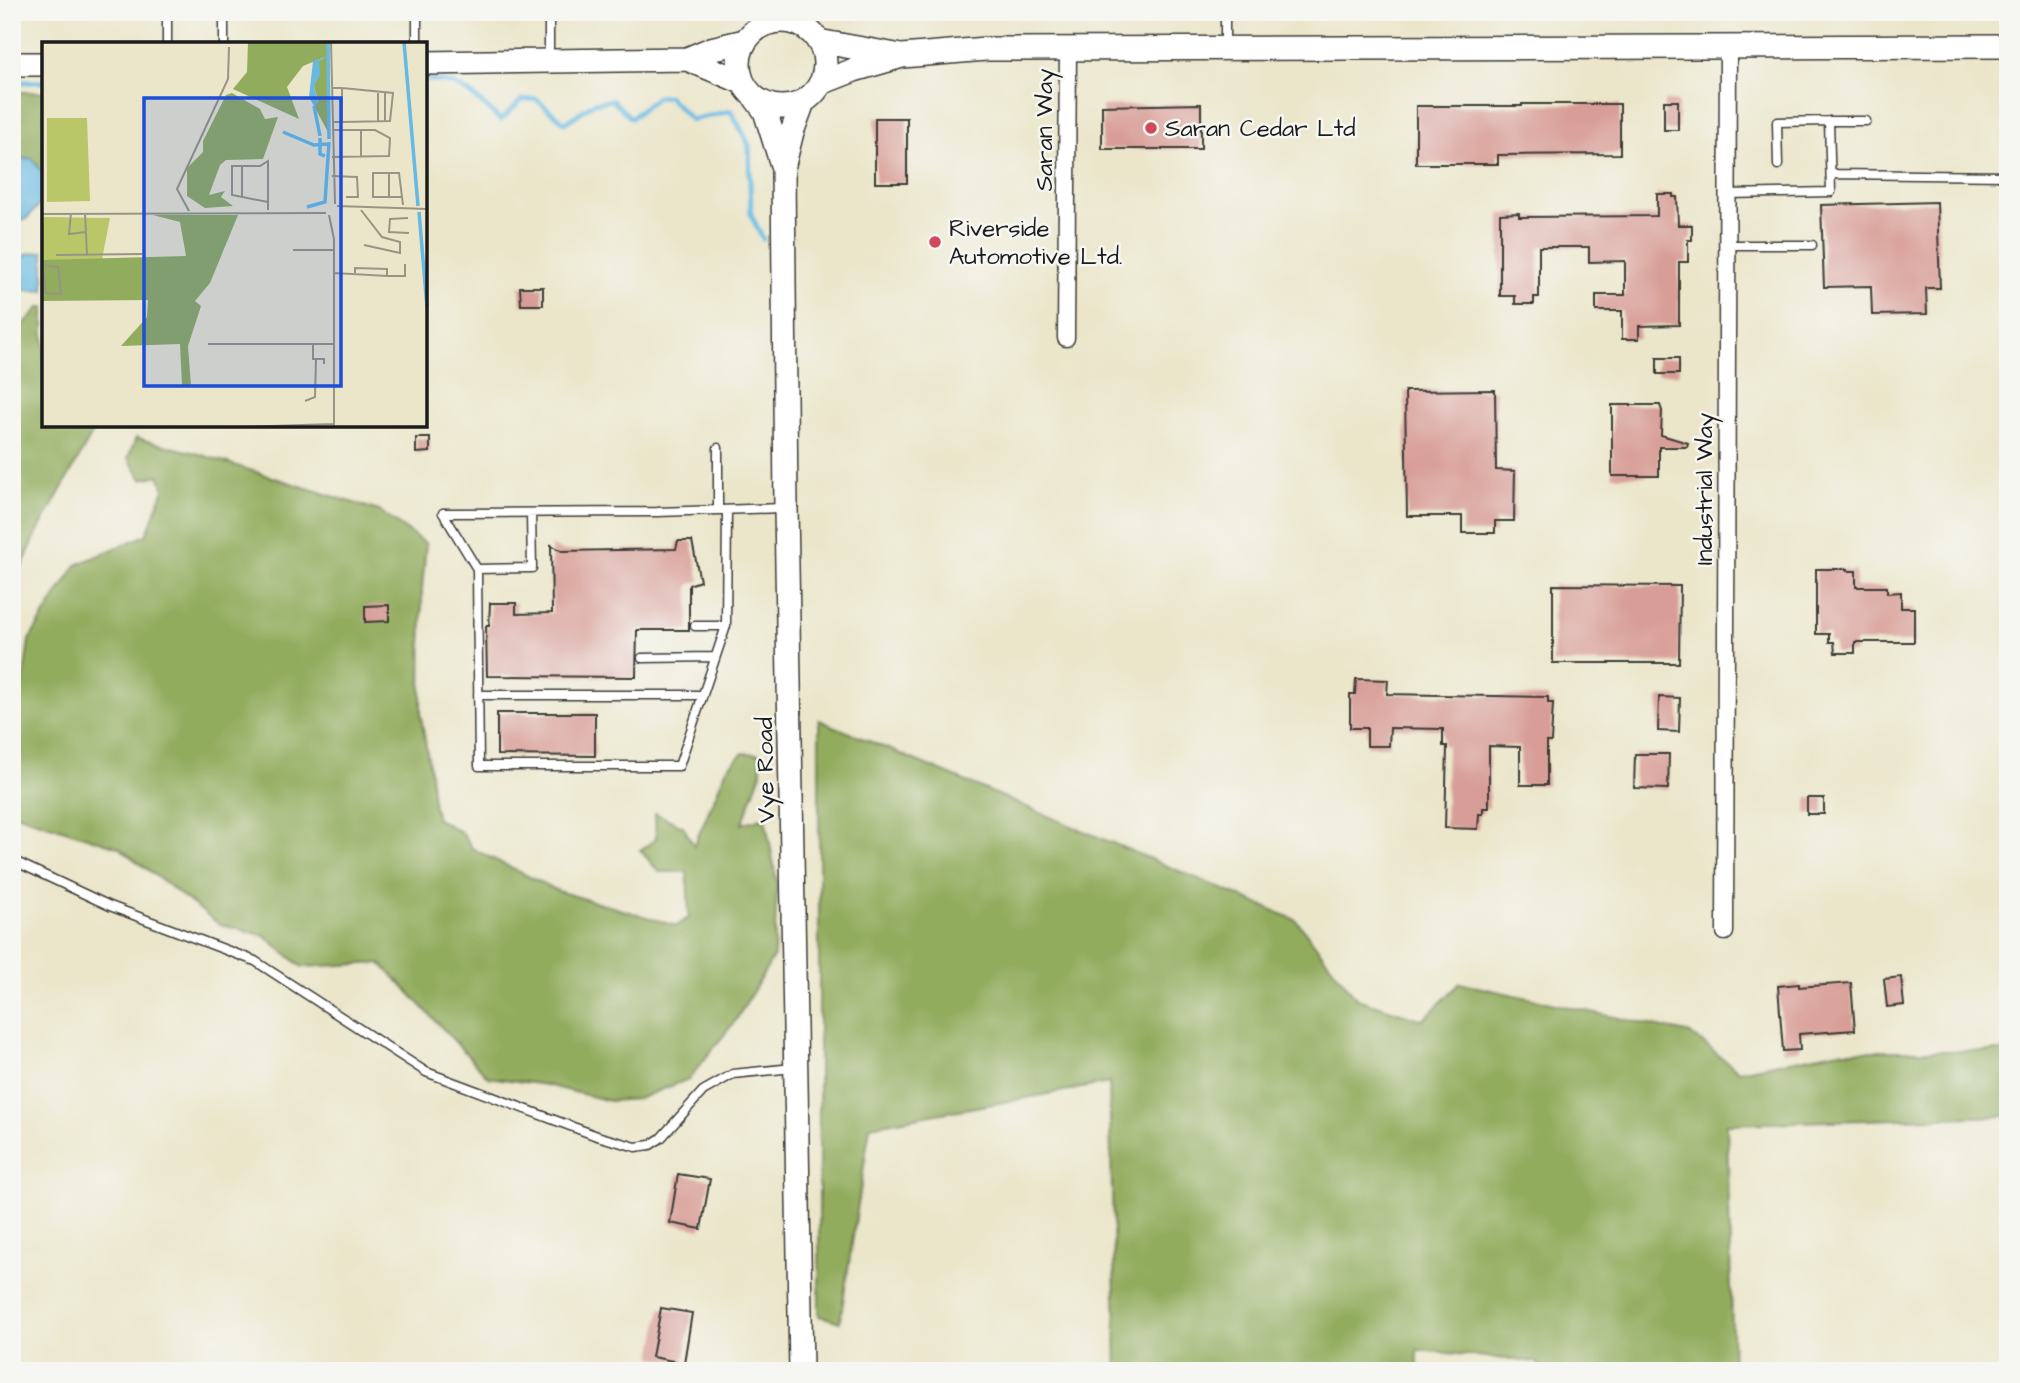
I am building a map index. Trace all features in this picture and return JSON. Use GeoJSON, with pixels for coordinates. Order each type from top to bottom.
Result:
{"type":"FeatureCollection","features":[{"type":"Feature","properties":{"kind":"street"},"geometry":{"type":"LineString","coordinates":[[427,63],[687,59],[756,27],[783,21],[902,56]]}},
{"type":"Feature","properties":{"kind":"street"},"geometry":{"type":"LineString","coordinates":[[749,91],[739,68],[740,54],[756,27]]}},
{"type":"Feature","properties":{"kind":"street"},"geometry":{"type":"LineString","coordinates":[[687,59],[774,107],[789,107],[803,102],[813,93],[821,83],[825,69],[824,54],[809,28]]}},
{"type":"Feature","properties":{"kind":"street","name":"Industrial Way"},"geometry":{"type":"LineString","coordinates":[[1725,932],[1728,46]]}},
{"type":"Feature","properties":{"kind":"street"},"geometry":{"type":"LineString","coordinates":[[821,83],[902,56],[986,49],[2008,46]]}},
{"type":"Feature","properties":{"kind":"street","name":"Saran Way"},"geometry":{"type":"LineString","coordinates":[[1066,338],[1068,48]]}},
{"type":"Feature","properties":{"kind":"street"},"geometry":{"type":"LineString","coordinates":[[12,64],[42,64]]}},
{"type":"Feature","properties":{"kind":"street","name":"Vye Road"},"geometry":{"type":"LineString","coordinates":[[749,91],[765,111],[783,168]]}},
{"type":"Feature","properties":{"kind":"street","name":"Vye Road"},"geometry":{"type":"LineString","coordinates":[[801,1371],[783,168],[803,102]]}},
{"type":"Feature","properties":{"kind":"lane"},"geometry":{"type":"LineString","coordinates":[[167,12],[167,42]]}},
{"type":"Feature","properties":{"kind":"lane"},"geometry":{"type":"LineString","coordinates":[[224,12],[224,42]]}},
{"type":"Feature","properties":{"kind":"lane"},"geometry":{"type":"LineString","coordinates":[[417,12],[417,42]]}},
{"type":"Feature","properties":{"kind":"lane"},"geometry":{"type":"LineString","coordinates":[[549,12],[549,61]]}},
{"type":"Feature","properties":{"kind":"lane"},"geometry":{"type":"LineString","coordinates":[[1225,12],[1225,48]]}},
{"type":"Feature","properties":{"kind":"lane"},"geometry":{"type":"LineString","coordinates":[[1728,194],[1831,192],[1829,121]]}},
{"type":"Feature","properties":{"kind":"lane"},"geometry":{"type":"LineString","coordinates":[[1778,165],[1777,122],[1866,121]]}},
{"type":"Feature","properties":{"kind":"lane"},"geometry":{"type":"LineString","coordinates":[[1831,174],[2008,176]]}},
{"type":"Feature","properties":{"kind":"lane"},"geometry":{"type":"LineString","coordinates":[[1728,245],[1812,245]]}},
{"type":"Feature","properties":{"kind":"lane"},"geometry":{"type":"LineString","coordinates":[[718,448],[723,510],[726,626],[679,765],[479,766],[477,569],[443,513],[531,513],[723,510],[786,508]]}},
{"type":"Feature","properties":{"kind":"lane"},"geometry":{"type":"LineString","coordinates":[[477,569],[532,568],[531,513]]}},
{"type":"Feature","properties":{"kind":"lane"},"geometry":{"type":"LineString","coordinates":[[695,626],[726,626]]}},
{"type":"Feature","properties":{"kind":"lane"},"geometry":{"type":"LineString","coordinates":[[642,658],[715,657]]}},
{"type":"Feature","properties":{"kind":"lane"},"geometry":{"type":"LineString","coordinates":[[478,695],[703,695]]}},
{"type":"Feature","properties":{"kind":"lane"},"geometry":{"type":"LineString","coordinates":[[12,860],[110,906],[255,961],[426,1072],[597,1136],[636,1147],[650,1145],[661,1138],[703,1091],[733,1074],[796,1068]]}},
{"type":"Feature","properties":{"kind":"green space"},"geometry":{"type":"Polygon","coordinates":[[[12,92],[42,92],[42,172],[32,158],[12,160],[12,92]]]}},
{"type":"Feature","properties":{"kind":"green space"},"geometry":{"type":"Polygon","coordinates":[[[42,307],[42,427],[96,427],[37,533],[12,589],[12,337],[42,307]]]}},
{"type":"Feature","properties":{"kind":"green space"},"geometry":{"type":"Polygon","coordinates":[[[136,438],[199,454],[379,511],[426,544],[422,589],[421,716],[433,802],[437,819],[461,832],[473,849],[558,891],[677,926],[689,917],[687,872],[659,872],[640,850],[656,839],[655,813],[683,826],[694,846],[727,768],[743,753],[761,754],[761,773],[742,824],[765,817],[777,882],[774,956],[736,1020],[689,1079],[638,1099],[610,1101],[546,1085],[488,1077],[380,963],[302,967],[265,936],[219,924],[118,847],[12,813],[12,685],[23,684],[29,640],[76,565],[146,535],[164,489],[159,475],[142,479],[128,458],[136,438]]]}},
{"type":"Feature","properties":{"kind":"green space"},"geometry":{"type":"Polygon","coordinates":[[[819,720],[1296,920],[1357,999],[1423,1020],[1460,983],[1691,1034],[1739,1071],[1840,1051],[2008,1051],[2008,1116],[1727,1124],[1733,1371],[1546,1371],[1536,1362],[1418,1350],[1418,1371],[1117,1371],[1109,1083],[870,1126],[840,1322],[819,1316],[819,720]]]}},
{"type":"Feature","properties":{"kind":"water"},"geometry":{"type":"Polygon","coordinates":[[[32,158],[42,172],[42,202],[26,219],[12,221],[12,160],[32,158]]]}},
{"type":"Feature","properties":{"kind":"water"},"geometry":{"type":"Polygon","coordinates":[[[42,252],[42,290],[12,287],[12,276],[15,274],[18,258],[42,252]]]}},
{"type":"Feature","properties":{"kind":"building"},"geometry":{"type":"Polygon","coordinates":[[[1664,101],[1678,101],[1678,130],[1664,130],[1664,101]]]}},
{"type":"Feature","properties":{"kind":"building","name":"Saran Cedar Ltd"},"geometry":{"type":"Polygon","coordinates":[[[1201,104],[1201,149],[1102,149],[1102,106],[1201,104]]]}},
{"type":"Feature","properties":{"kind":"building"},"geometry":{"type":"Polygon","coordinates":[[[1620,104],[1620,154],[1498,155],[1498,164],[1416,164],[1416,106],[1620,104]]]}},
{"type":"Feature","properties":{"kind":"building"},"geometry":{"type":"Polygon","coordinates":[[[875,118],[907,118],[907,183],[875,183],[875,118]]]}},
{"type":"Feature","properties":{"kind":"building"},"geometry":{"type":"Polygon","coordinates":[[[1657,194],[1673,194],[1673,197],[1677,197],[1678,225],[1692,225],[1692,240],[1688,240],[1688,262],[1679,262],[1679,325],[1639,326],[1639,339],[1622,339],[1622,311],[1596,311],[1596,295],[1625,295],[1625,261],[1589,262],[1589,247],[1539,247],[1539,297],[1534,297],[1534,304],[1515,304],[1515,296],[1500,296],[1500,214],[1519,213],[1519,217],[1657,216],[1657,194]]]}},
{"type":"Feature","properties":{"kind":"building"},"geometry":{"type":"Polygon","coordinates":[[[1937,202],[1940,288],[1926,288],[1927,314],[1872,315],[1871,286],[1824,287],[1821,205],[1937,202]]]}},
{"type":"Feature","properties":{"kind":"building"},"geometry":{"type":"Polygon","coordinates":[[[520,287],[543,287],[543,305],[521,305],[520,287]]]}},
{"type":"Feature","properties":{"kind":"building"},"geometry":{"type":"Polygon","coordinates":[[[1657,358],[1679,358],[1679,374],[1657,374],[1657,358]]]}},
{"type":"Feature","properties":{"kind":"building"},"geometry":{"type":"Polygon","coordinates":[[[1495,390],[1496,470],[1515,471],[1514,521],[1495,521],[1495,533],[1462,533],[1462,516],[1407,516],[1405,391],[1495,390]]]}},
{"type":"Feature","properties":{"kind":"building"},"geometry":{"type":"Polygon","coordinates":[[[1612,405],[1660,405],[1661,435],[1688,443],[1687,447],[1659,447],[1659,476],[1612,476],[1612,405]]]}},
{"type":"Feature","properties":{"kind":"building"},"geometry":{"type":"Polygon","coordinates":[[[416,438],[430,438],[430,452],[416,453],[416,438]]]}},
{"type":"Feature","properties":{"kind":"building"},"geometry":{"type":"Polygon","coordinates":[[[678,541],[692,541],[700,581],[689,585],[689,630],[637,630],[636,677],[487,676],[486,626],[489,626],[490,603],[516,603],[516,614],[552,613],[551,545],[562,551],[676,549],[678,541]]]}},
{"type":"Feature","properties":{"kind":"building"},"geometry":{"type":"Polygon","coordinates":[[[1816,569],[1856,571],[1856,587],[1887,587],[1887,593],[1901,592],[1901,608],[1914,608],[1914,642],[1855,642],[1855,653],[1835,653],[1834,642],[1829,642],[1829,634],[1816,634],[1816,569]]]}},
{"type":"Feature","properties":{"kind":"building"},"geometry":{"type":"Polygon","coordinates":[[[1553,585],[1680,586],[1679,663],[1553,663],[1553,585]]]}},
{"type":"Feature","properties":{"kind":"building"},"geometry":{"type":"Polygon","coordinates":[[[389,605],[389,621],[365,622],[365,606],[389,605]]]}},
{"type":"Feature","properties":{"kind":"building"},"geometry":{"type":"Polygon","coordinates":[[[1356,679],[1388,680],[1387,694],[1548,697],[1548,703],[1553,703],[1551,742],[1547,742],[1547,785],[1520,785],[1520,747],[1489,746],[1489,808],[1483,808],[1483,814],[1479,814],[1478,829],[1445,828],[1447,746],[1443,746],[1443,729],[1390,728],[1389,746],[1367,746],[1367,728],[1350,728],[1350,694],[1355,694],[1356,679]]]}},
{"type":"Feature","properties":{"kind":"building"},"geometry":{"type":"Polygon","coordinates":[[[1659,697],[1680,698],[1679,732],[1658,731],[1659,697]]]}},
{"type":"Feature","properties":{"kind":"building"},"geometry":{"type":"Polygon","coordinates":[[[497,713],[595,713],[595,756],[497,755],[497,713]]]}},
{"type":"Feature","properties":{"kind":"building"},"geometry":{"type":"Polygon","coordinates":[[[1635,754],[1669,754],[1668,789],[1634,788],[1635,754]]]}},
{"type":"Feature","properties":{"kind":"building"},"geometry":{"type":"Polygon","coordinates":[[[1807,798],[1824,798],[1824,814],[1807,814],[1807,798]]]}},
{"type":"Feature","properties":{"kind":"building"},"geometry":{"type":"Polygon","coordinates":[[[1901,977],[1904,1005],[1887,1007],[1884,979],[1901,977]]]}},
{"type":"Feature","properties":{"kind":"building"},"geometry":{"type":"Polygon","coordinates":[[[1851,983],[1855,1030],[1799,1034],[1800,1050],[1783,1051],[1778,986],[1851,983]]]}},
{"type":"Feature","properties":{"kind":"building"},"geometry":{"type":"Polygon","coordinates":[[[678,1174],[710,1179],[701,1229],[670,1223],[678,1174]]]}},
{"type":"Feature","properties":{"kind":"building"},"geometry":{"type":"Polygon","coordinates":[[[661,1308],[692,1313],[684,1363],[652,1357],[661,1308]]]}},
{"type":"Feature","properties":{"kind":"waterway"},"geometry":{"type":"LineString","coordinates":[[427,80],[459,87],[501,120],[522,100],[536,99],[565,123],[594,103],[612,100],[631,118],[657,97],[668,96],[691,120],[731,111],[749,145],[751,215],[763,239]]}},
{"type":"Feature","properties":{"kind":"waterway"},"geometry":{"type":"LineString","coordinates":[[12,82],[42,82]]}},
{"type":"Feature","properties":{"kind":"place","name":"Saran Cedar Ltd"},"geometry":{"type":"Point","coordinates":[1151,128]}},
{"type":"Feature","properties":{"kind":"place","name":"Riverside Automotive Ltd."},"geometry":{"type":"Point","coordinates":[935,242]}}]}
